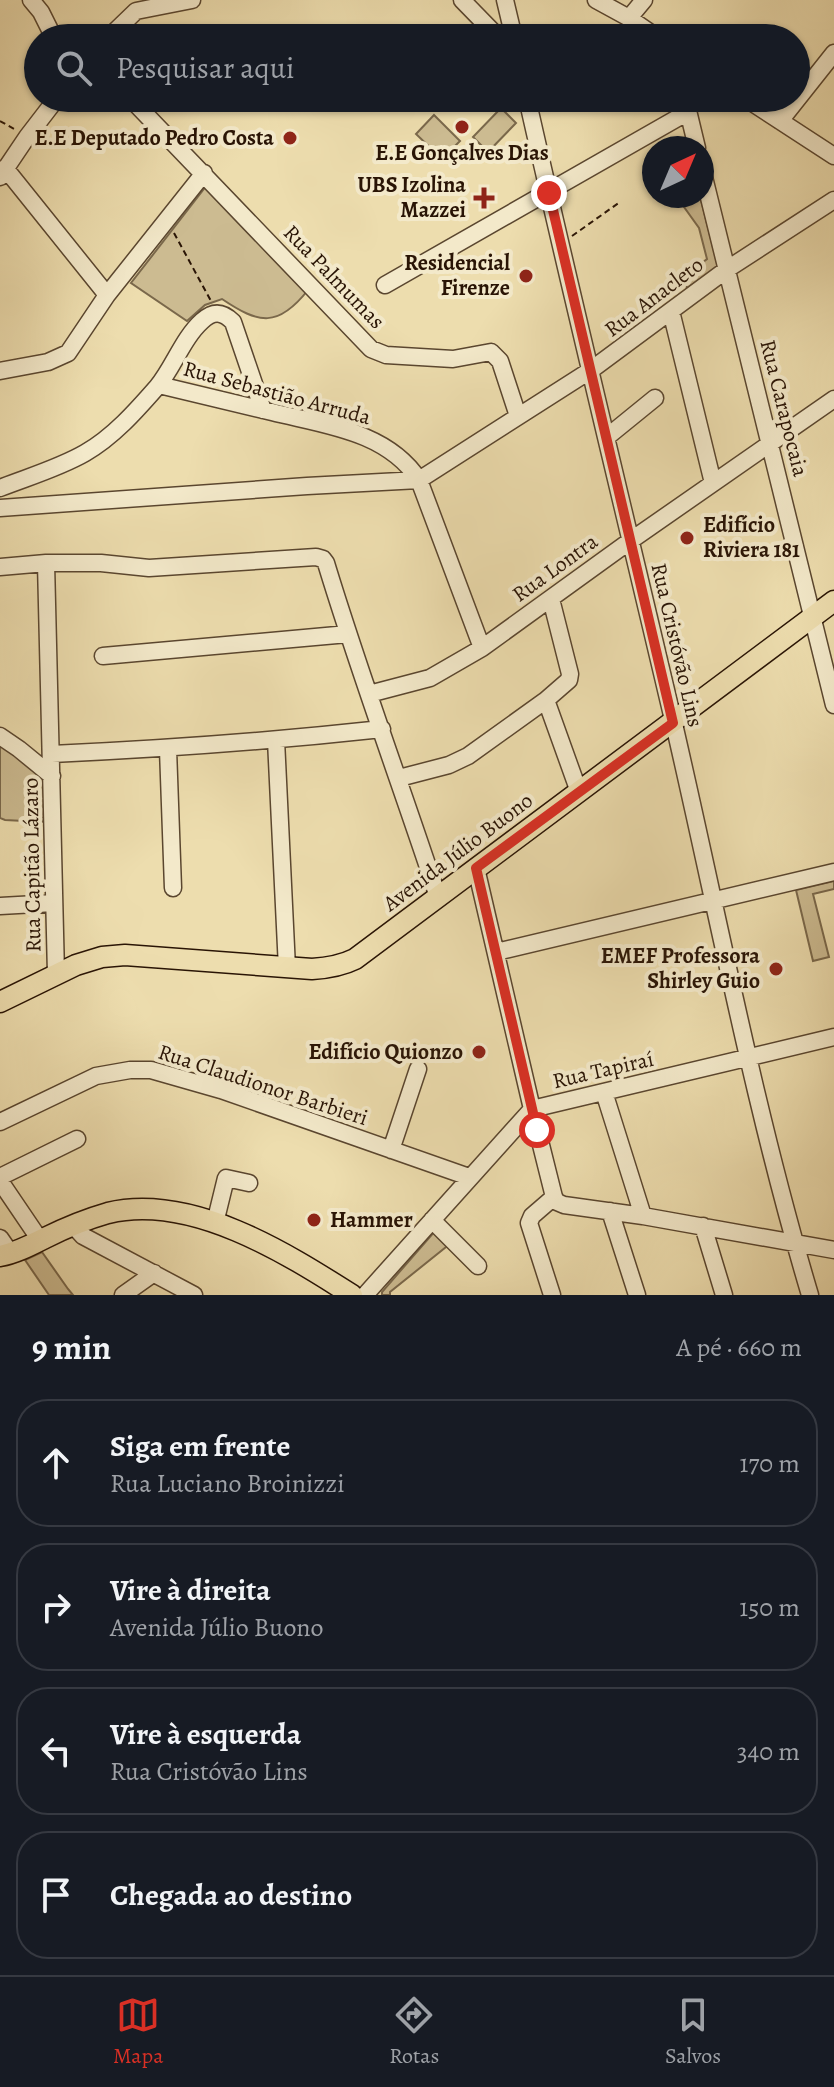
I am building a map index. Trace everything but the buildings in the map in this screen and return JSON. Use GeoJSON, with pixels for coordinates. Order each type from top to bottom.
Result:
{"type":"FeatureCollection","features":[{"type":"Feature","properties":{"kind":"main road","name":"Avenida Júlio Buono"},"geometry":{"type":"LineString","coordinates":[[0,1002],[76,965],[102,957],[125,955],[287,968],[325,969],[345,964],[834,601]]}},
{"type":"Feature","properties":{"kind":"main road"},"geometry":{"type":"LineString","coordinates":[[3,1253],[108,1213],[134,1210],[173,1212],[215,1223],[291,1258],[352,1295]]}},
{"type":"Feature","properties":{"kind":"street"},"geometry":{"type":"LineString","coordinates":[[31,0],[47,24]]}},
{"type":"Feature","properties":{"kind":"street"},"geometry":{"type":"LineString","coordinates":[[123,24],[136,11],[192,0]]}},
{"type":"Feature","properties":{"kind":"street"},"geometry":{"type":"LineString","coordinates":[[462,0],[485,24]]}},
{"type":"Feature","properties":{"kind":"street"},"geometry":{"type":"LineString","coordinates":[[505,0],[511,24]]}},
{"type":"Feature","properties":{"kind":"street"},"geometry":{"type":"LineString","coordinates":[[596,0],[638,24]]}},
{"type":"Feature","properties":{"kind":"street"},"geometry":{"type":"LineString","coordinates":[[629,18],[644,0]]}},
{"type":"Feature","properties":{"kind":"street"},"geometry":{"type":"LineString","coordinates":[[810,83],[834,53]]}},
{"type":"Feature","properties":{"kind":"street"},"geometry":{"type":"LineString","coordinates":[[46,112],[2,172],[107,295]]}},
{"type":"Feature","properties":{"kind":"street","name":"Rua Palmumas"},"geometry":{"type":"LineString","coordinates":[[144,112],[371,349],[386,355],[453,359],[491,352],[500,361],[518,416]]}},
{"type":"Feature","properties":{"kind":"street","name":"Rua Cristóvão Lins"},"geometry":{"type":"LineString","coordinates":[[530,112],[749,1058],[810,1295]]}},
{"type":"Feature","properties":{"kind":"street"},"geometry":{"type":"LineString","coordinates":[[385,285],[549,193],[676,112]]}},
{"type":"Feature","properties":{"kind":"street"},"geometry":{"type":"LineString","coordinates":[[689,112],[694,136]]}},
{"type":"Feature","properties":{"kind":"street"},"geometry":{"type":"LineString","coordinates":[[766,112],[834,156]]}},
{"type":"Feature","properties":{"kind":"street"},"geometry":{"type":"LineString","coordinates":[[780,121],[787,112]]}},
{"type":"Feature","properties":{"kind":"street"},"geometry":{"type":"LineString","coordinates":[[0,371],[48,362],[68,353],[107,295],[204,173]]}},
{"type":"Feature","properties":{"kind":"street","name":"Rua Anacleto"},"geometry":{"type":"LineString","coordinates":[[419,480],[591,370],[726,270],[834,200]]}},
{"type":"Feature","properties":{"kind":"street","name":"Rua Carapocaia"},"geometry":{"type":"LineString","coordinates":[[711,208],[834,705]]}},
{"type":"Feature","properties":{"kind":"street"},"geometry":{"type":"LineString","coordinates":[[671,311],[713,483]]}},
{"type":"Feature","properties":{"kind":"street"},"geometry":{"type":"LineString","coordinates":[[159,385],[196,327],[218,313],[226,315],[235,326],[263,410]]}},
{"type":"Feature","properties":{"kind":"street","name":"Rua Sebastião Arruda"},"geometry":{"type":"LineString","coordinates":[[0,488],[85,453],[109,436],[159,385],[359,434],[393,452],[419,480]]}},
{"type":"Feature","properties":{"kind":"street"},"geometry":{"type":"LineString","coordinates":[[607,437],[655,398]]}},
{"type":"Feature","properties":{"kind":"street","name":"Rua Lontra"},"geometry":{"type":"LineString","coordinates":[[369,694],[430,678],[482,648],[834,399]]}},
{"type":"Feature","properties":{"kind":"street"},"geometry":{"type":"LineString","coordinates":[[0,508],[419,480],[482,648]]}},
{"type":"Feature","properties":{"kind":"street"},"geometry":{"type":"LineString","coordinates":[[0,567],[101,563],[149,568],[323,559],[438,897]]}},
{"type":"Feature","properties":{"kind":"street","name":"Rua Capitão Lázaro"},"geometry":{"type":"LineString","coordinates":[[46,563],[56,974]]}},
{"type":"Feature","properties":{"kind":"street"},"geometry":{"type":"LineString","coordinates":[[399,778],[449,765],[468,756],[546,700],[570,678],[551,599]]}},
{"type":"Feature","properties":{"kind":"street"},"geometry":{"type":"LineString","coordinates":[[103,656],[348,634]]}},
{"type":"Feature","properties":{"kind":"street"},"geometry":{"type":"LineString","coordinates":[[546,700],[579,792]]}},
{"type":"Feature","properties":{"kind":"street"},"geometry":{"type":"LineString","coordinates":[[52,754],[168,749],[382,729]]}},
{"type":"Feature","properties":{"kind":"street"},"geometry":{"type":"LineString","coordinates":[[19,749],[37,743],[51,732]]}},
{"type":"Feature","properties":{"kind":"street"},"geometry":{"type":"LineString","coordinates":[[0,736],[52,776]]}},
{"type":"Feature","properties":{"kind":"street"},"geometry":{"type":"LineString","coordinates":[[276,740],[287,968]]}},
{"type":"Feature","properties":{"kind":"street"},"geometry":{"type":"LineString","coordinates":[[168,749],[173,888]]}},
{"type":"Feature","properties":{"kind":"street"},"geometry":{"type":"LineString","coordinates":[[476,868],[530,1117],[557,1202],[834,1250]]}},
{"type":"Feature","properties":{"kind":"street"},"geometry":{"type":"LineString","coordinates":[[496,952],[834,872]]}},
{"type":"Feature","properties":{"kind":"street"},"geometry":{"type":"LineString","coordinates":[[0,906],[54,903]]}},
{"type":"Feature","properties":{"kind":"street","name":"Rua Tapiraí"},"geometry":{"type":"LineString","coordinates":[[530,1117],[604,1092],[834,1037]]}},
{"type":"Feature","properties":{"kind":"street"},"geometry":{"type":"LineString","coordinates":[[391,1150],[418,1069]]}},
{"type":"Feature","properties":{"kind":"street","name":"Rua Claudionor Barbieri"},"geometry":{"type":"LineString","coordinates":[[0,1122],[96,1076],[151,1070],[221,1090],[469,1177]]}},
{"type":"Feature","properties":{"kind":"street"},"geometry":{"type":"LineString","coordinates":[[604,1092],[643,1216]]}},
{"type":"Feature","properties":{"kind":"street"},"geometry":{"type":"LineString","coordinates":[[365,1295],[469,1177],[530,1117]]}},
{"type":"Feature","properties":{"kind":"street"},"geometry":{"type":"LineString","coordinates":[[40,1240],[0,1179],[77,1139]]}},
{"type":"Feature","properties":{"kind":"street"},"geometry":{"type":"LineString","coordinates":[[215,1223],[226,1178],[249,1183]]}},
{"type":"Feature","properties":{"kind":"street"},"geometry":{"type":"LineString","coordinates":[[552,1295],[529,1223],[532,1216],[554,1197]]}},
{"type":"Feature","properties":{"kind":"street"},"geometry":{"type":"LineString","coordinates":[[610,1211],[637,1295]]}},
{"type":"Feature","properties":{"kind":"street"},"geometry":{"type":"LineString","coordinates":[[432,1220],[478,1266]]}},
{"type":"Feature","properties":{"kind":"street"},"geometry":{"type":"LineString","coordinates":[[73,1225],[83,1236],[194,1295]]}},
{"type":"Feature","properties":{"kind":"street"},"geometry":{"type":"LineString","coordinates":[[703,1226],[724,1295]]}},
{"type":"Feature","properties":{"kind":"street"},"geometry":{"type":"LineString","coordinates":[[123,1295],[154,1273]]}},
{"type":"Feature","properties":{"kind":"path"},"geometry":{"type":"LineString","coordinates":[[0,121],[27,137]]}},
{"type":"Feature","properties":{"kind":"path"},"geometry":{"type":"LineString","coordinates":[[561,244],[620,202]]}},
{"type":"Feature","properties":{"kind":"path"},"geometry":{"type":"LineString","coordinates":[[167,221],[218,313]]}},
{"type":"Feature","properties":{"kind":"shaded area"},"geometry":{"type":"Polygon","coordinates":[[[497,112],[505,112],[516,123],[488,152],[473,137],[497,112]]]}},
{"type":"Feature","properties":{"kind":"shaded area"},"geometry":{"type":"Polygon","coordinates":[[[434,115],[460,141],[442,159],[416,134],[434,115]]]}},
{"type":"Feature","properties":{"kind":"shaded area"},"geometry":{"type":"Polygon","coordinates":[[[207,185],[308,290],[287,311],[268,318],[258,317],[222,299],[205,305],[187,321],[131,283],[207,185]]]}},
{"type":"Feature","properties":{"kind":"shaded area"},"geometry":{"type":"Polygon","coordinates":[[[685,208],[703,208],[718,267],[687,288],[682,278],[707,259],[699,228],[685,208]]]}},
{"type":"Feature","properties":{"kind":"shaded area"},"geometry":{"type":"Polygon","coordinates":[[[0,741],[45,772],[43,822],[0,818],[0,741]]]}},
{"type":"Feature","properties":{"kind":"shaded area"},"geometry":{"type":"Polygon","coordinates":[[[834,881],[834,889],[813,894],[829,957],[813,961],[796,890],[834,881]]]}},
{"type":"Feature","properties":{"kind":"shaded area"},"geometry":{"type":"Polygon","coordinates":[[[435,1231],[451,1243],[390,1295],[382,1295],[382,1292],[435,1231]]]}},
{"type":"Feature","properties":{"kind":"shaded area"},"geometry":{"type":"Polygon","coordinates":[[[42,1252],[73,1295],[49,1295],[25,1260],[42,1252]]]}},
{"type":"Feature","properties":{"kind":"place","name":"E.E Gonçalves Dias"},"geometry":{"type":"Point","coordinates":[462,127]}},
{"type":"Feature","properties":{"kind":"place","name":"E.E Deputado Pedro Costa"},"geometry":{"type":"Point","coordinates":[290,138]}},
{"type":"Feature","properties":{"kind":"place","name":"UBS Izolina Mazzei"},"geometry":{"type":"Point","coordinates":[484,198]}},
{"type":"Feature","properties":{"kind":"place","name":"Residencial Firenze"},"geometry":{"type":"Point","coordinates":[526,276]}},
{"type":"Feature","properties":{"kind":"place","name":"Edifício Riviera 181"},"geometry":{"type":"Point","coordinates":[687,538]}},
{"type":"Feature","properties":{"kind":"place","name":"EMEF Professora Shirley Guio"},"geometry":{"type":"Point","coordinates":[776,969]}},
{"type":"Feature","properties":{"kind":"place","name":"Edifício Quionzo"},"geometry":{"type":"Point","coordinates":[479,1052]}},
{"type":"Feature","properties":{"kind":"place","name":"Hammer"},"geometry":{"type":"Point","coordinates":[314,1220]}},
{"type":"Feature","properties":{"kind":"route"},"geometry":{"type":"LineString","coordinates":[[537,1130],[476,868],[673,723],[549,193]]}}]}
